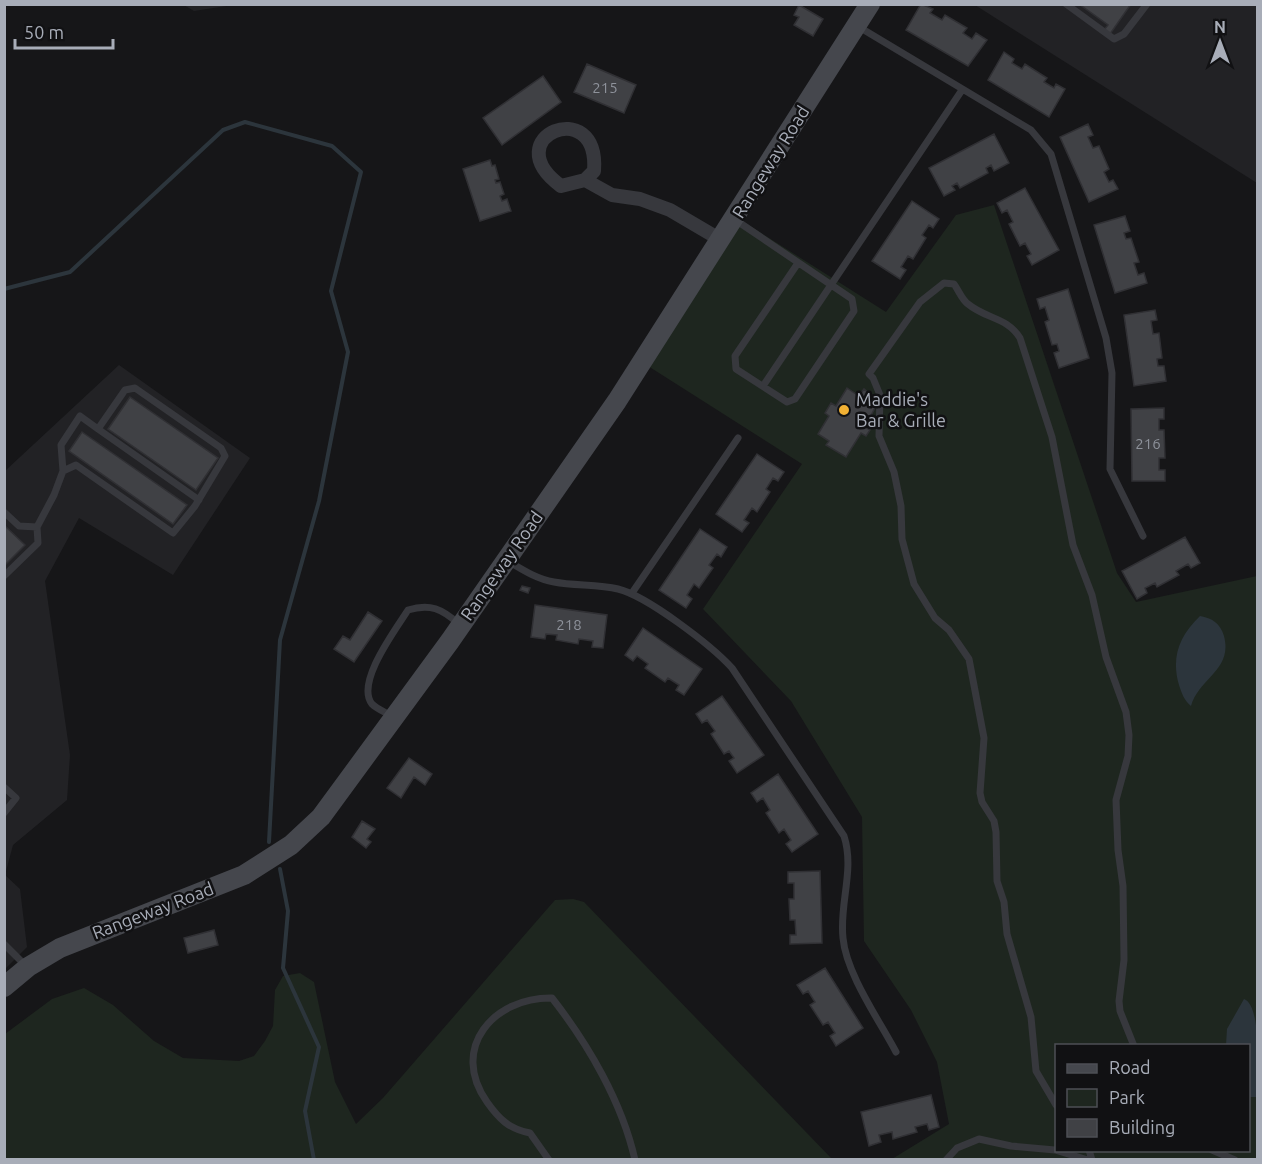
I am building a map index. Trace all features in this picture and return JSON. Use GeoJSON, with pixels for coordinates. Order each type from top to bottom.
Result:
{"type":"FeatureCollection","features":[{"type":"Feature","properties":{"kind":"street","name":"Rangeway Road"},"geometry":{"type":"LineString","coordinates":[[4,987],[28,967],[60,948],[217,887],[276,856],[321,817],[395,718],[617,401],[870,4]]}},
{"type":"Feature","properties":{"kind":"street"},"geometry":{"type":"LineString","coordinates":[[585,180],[594,171],[596,153],[590,140],[578,131],[565,128],[550,134],[539,146],[538,161],[546,175],[561,186],[585,180],[612,195],[640,199],[670,210],[721,240]]}},
{"type":"Feature","properties":{"kind":"lane"},"geometry":{"type":"LineString","coordinates":[[1066,4],[1114,39],[1124,34],[1147,4]]}},
{"type":"Feature","properties":{"kind":"lane"},"geometry":{"type":"LineString","coordinates":[[856,26],[1030,130],[1051,154],[1106,338],[1112,373],[1110,468],[1143,536]]}},
{"type":"Feature","properties":{"kind":"lane"},"geometry":{"type":"LineString","coordinates":[[763,387],[962,90]]}},
{"type":"Feature","properties":{"kind":"lane"},"geometry":{"type":"LineString","coordinates":[[734,219],[852,300],[854,311],[795,399],[787,402],[736,369],[735,356],[798,263]]}},
{"type":"Feature","properties":{"kind":"lane"},"geometry":{"type":"LineString","coordinates":[[1055,1103],[1036,1071],[1031,1017],[1007,934],[1004,902],[996,870],[994,820],[982,802],[980,793],[984,738],[972,687],[969,659],[949,630],[935,618],[914,584],[908,568],[894,472],[881,444],[877,425],[880,417],[880,395],[868,374],[920,302],[944,283],[954,284],[966,303],[1002,320],[1015,329],[1020,338],[1052,437],[1070,534],[1092,595],[1106,657],[1124,701],[1129,746],[1116,801],[1118,850],[1123,886],[1124,960],[1119,1001],[1120,1011],[1133,1044]]}},
{"type":"Feature","properties":{"kind":"lane"},"geometry":{"type":"LineString","coordinates":[[63,471],[76,465],[173,533],[199,500],[225,456],[221,448],[135,388],[125,390],[98,429]]}},
{"type":"Feature","properties":{"kind":"lane"},"geometry":{"type":"LineString","coordinates":[[4,576],[38,543],[37,527],[63,471],[61,445],[80,416],[199,500]]}},
{"type":"Feature","properties":{"kind":"lane"},"geometry":{"type":"LineString","coordinates":[[632,593],[738,438]]}},
{"type":"Feature","properties":{"kind":"lane"},"geometry":{"type":"LineString","coordinates":[[4,512],[19,526],[37,527]]}},
{"type":"Feature","properties":{"kind":"lane"},"geometry":{"type":"LineString","coordinates":[[506,560],[530,574],[553,582],[615,588],[632,593],[708,645],[732,668],[839,826],[849,856],[843,926],[844,946],[857,979],[896,1052]]}},
{"type":"Feature","properties":{"kind":"lane"},"geometry":{"type":"LineString","coordinates":[[395,718],[373,704],[367,692],[369,677],[408,610],[424,605],[442,610],[461,625]]}},
{"type":"Feature","properties":{"kind":"lane"},"geometry":{"type":"LineString","coordinates":[[4,787],[16,798],[4,813]]}},
{"type":"Feature","properties":{"kind":"lane"},"geometry":{"type":"LineString","coordinates":[[4,944],[28,967]]}},
{"type":"Feature","properties":{"kind":"lane"},"geometry":{"type":"LineString","coordinates":[[549,1160],[530,1133],[513,1130],[497,1117],[474,1081],[470,1062],[482,1033],[495,1017],[516,1005],[539,998],[552,998],[588,1049],[630,1136],[635,1160]]}},
{"type":"Feature","properties":{"kind":"lane"},"geometry":{"type":"LineString","coordinates":[[946,1160],[957,1148],[978,1138],[1011,1146],[1055,1150]]}},
{"type":"Feature","properties":{"kind":"lane"},"geometry":{"type":"LineString","coordinates":[[1062,1152],[1090,1160]]}},
{"type":"Feature","properties":{"kind":"lane"},"geometry":{"type":"LineString","coordinates":[[1217,1152],[1235,1160]]}},
{"type":"Feature","properties":{"kind":"shaded area"},"geometry":{"type":"Polygon","coordinates":[[[184,5],[233,5],[194,11],[184,5]]]}},
{"type":"Feature","properties":{"kind":"shaded area"},"geometry":{"type":"Polygon","coordinates":[[[975,5],[1257,5],[1257,183],[975,5]]]}},
{"type":"Feature","properties":{"kind":"shaded area"},"geometry":{"type":"Polygon","coordinates":[[[119,365],[250,458],[173,575],[79,518],[45,581],[70,755],[67,800],[13,845],[5,875],[5,471],[119,365]]]}},
{"type":"Feature","properties":{"kind":"shaded area"},"geometry":{"type":"Polygon","coordinates":[[[1200,616],[1218,624],[1224,636],[1225,648],[1220,666],[1195,696],[1191,706],[1179,685],[1176,666],[1182,640],[1200,616]]]}},
{"type":"Feature","properties":{"kind":"shaded area"},"geometry":{"type":"Polygon","coordinates":[[[5,875],[20,889],[27,947],[5,969],[5,875]]]}},
{"type":"Feature","properties":{"kind":"shaded area"},"geometry":{"type":"Polygon","coordinates":[[[1244,999],[1250,1004],[1254,1014],[1258,1042],[1257,1097],[1250,1097],[1250,1044],[1226,1044],[1227,1029],[1244,999]]]}},
{"type":"Feature","properties":{"kind":"green space"},"geometry":{"type":"Polygon","coordinates":[[[994,205],[1117,573],[1136,602],[1257,576],[1257,1159],[892,1159],[949,1124],[937,1062],[911,1010],[864,941],[862,817],[791,701],[703,609],[802,464],[648,366],[739,219],[886,312],[956,215],[994,205]]]}},
{"type":"Feature","properties":{"kind":"green space"},"geometry":{"type":"Polygon","coordinates":[[[573,899],[584,902],[832,1159],[5,1160],[5,1034],[52,999],[84,988],[113,1005],[154,1041],[183,1058],[239,1061],[254,1056],[273,1026],[275,990],[283,976],[300,973],[314,982],[335,1082],[356,1124],[383,1098],[555,900],[573,899]]]}},
{"type":"Feature","properties":{"kind":"building"},"geometry":{"type":"Polygon","coordinates":[[[921,4],[933,9],[930,13],[942,20],[945,15],[967,28],[963,33],[972,39],[976,33],[987,40],[968,66],[906,30],[921,4]]]}},
{"type":"Feature","properties":{"kind":"building"},"geometry":{"type":"Polygon","coordinates":[[[1079,4],[1131,4],[1110,34],[1104,30],[1108,25],[1079,4]]]}},
{"type":"Feature","properties":{"kind":"building"},"geometry":{"type":"Polygon","coordinates":[[[799,5],[823,19],[813,36],[794,25],[799,17],[794,15],[799,5]]]}},
{"type":"Feature","properties":{"kind":"building"},"geometry":{"type":"Polygon","coordinates":[[[1004,52],[1014,59],[1012,63],[1022,69],[1025,64],[1047,78],[1044,82],[1054,88],[1056,84],[1065,89],[1049,117],[988,80],[1004,52]]]}},
{"type":"Feature","properties":{"kind":"building"},"geometry":{"type":"Polygon","coordinates":[[[587,64],[636,85],[624,113],[574,92],[587,64]]]}},
{"type":"Feature","properties":{"kind":"building"},"geometry":{"type":"Polygon","coordinates":[[[543,76],[561,102],[502,145],[483,118],[543,76]]]}},
{"type":"Feature","properties":{"kind":"building"},"geometry":{"type":"Polygon","coordinates":[[[1088,124],[1093,135],[1088,137],[1093,148],[1099,146],[1109,169],[1104,172],[1109,182],[1113,180],[1118,189],[1089,202],[1060,137],[1088,124]]]}},
{"type":"Feature","properties":{"kind":"building"},"geometry":{"type":"Polygon","coordinates":[[[994,134],[1009,163],[994,171],[991,165],[986,168],[988,173],[960,188],[957,183],[952,186],[955,190],[944,196],[929,168],[994,134]]]}},
{"type":"Feature","properties":{"kind":"building"},"geometry":{"type":"Polygon","coordinates":[[[490,160],[492,166],[495,165],[499,179],[495,180],[496,183],[500,182],[504,194],[500,196],[502,201],[507,199],[511,211],[480,221],[463,169],[490,160]]]}},
{"type":"Feature","properties":{"kind":"building"},"geometry":{"type":"Polygon","coordinates":[[[1025,188],[1059,250],[1032,265],[1027,256],[1031,254],[1025,243],[1020,246],[1009,224],[1013,222],[1007,210],[1002,213],[997,203],[1025,188]]]}},
{"type":"Feature","properties":{"kind":"building"},"geometry":{"type":"Polygon","coordinates":[[[912,201],[939,219],[933,228],[929,225],[922,235],[926,238],[913,259],[908,256],[901,267],[906,270],[900,279],[872,261],[912,201]]]}},
{"type":"Feature","properties":{"kind":"building"},"geometry":{"type":"Polygon","coordinates":[[[1125,216],[1130,231],[1124,233],[1126,239],[1131,238],[1139,262],[1134,263],[1138,275],[1144,273],[1147,283],[1115,293],[1094,225],[1125,216]]]}},
{"type":"Feature","properties":{"kind":"building"},"geometry":{"type":"Polygon","coordinates":[[[1068,289],[1089,358],[1059,368],[1054,353],[1059,351],[1057,344],[1052,345],[1045,322],[1049,320],[1045,307],[1040,309],[1037,299],[1068,289]]]}},
{"type":"Feature","properties":{"kind":"building"},"geometry":{"type":"Polygon","coordinates":[[[1155,310],[1157,320],[1151,321],[1153,334],[1159,333],[1162,358],[1157,359],[1158,366],[1164,366],[1166,381],[1134,386],[1124,315],[1155,310]]]}},
{"type":"Feature","properties":{"kind":"building"},"geometry":{"type":"Polygon","coordinates":[[[847,388],[859,396],[864,389],[878,402],[865,427],[870,430],[866,436],[861,433],[846,457],[826,445],[829,441],[818,434],[829,416],[825,413],[831,403],[836,406],[847,388]]]}},
{"type":"Feature","properties":{"kind":"building"},"geometry":{"type":"Polygon","coordinates":[[[130,397],[218,458],[196,490],[108,429],[130,397]]]}},
{"type":"Feature","properties":{"kind":"building"},"geometry":{"type":"Polygon","coordinates":[[[1164,408],[1164,419],[1159,419],[1159,430],[1164,430],[1165,458],[1159,458],[1159,470],[1165,470],[1165,481],[1132,481],[1131,409],[1164,408]]]}},
{"type":"Feature","properties":{"kind":"building"},"geometry":{"type":"Polygon","coordinates":[[[82,432],[187,505],[173,524],[69,451],[82,432]]]}},
{"type":"Feature","properties":{"kind":"building"},"geometry":{"type":"Polygon","coordinates":[[[757,454],[784,472],[778,481],[773,478],[766,489],[770,492],[757,512],[752,508],[744,520],[749,523],[742,532],[716,514],[757,454]]]}},
{"type":"Feature","properties":{"kind":"building"},"geometry":{"type":"Polygon","coordinates":[[[4,525],[25,545],[4,566],[4,525]]]}},
{"type":"Feature","properties":{"kind":"building"},"geometry":{"type":"Polygon","coordinates":[[[700,529],[727,547],[721,557],[717,554],[709,565],[713,568],[699,588],[694,584],[687,595],[692,599],[686,608],[659,590],[700,529]]]}},
{"type":"Feature","properties":{"kind":"building"},"geometry":{"type":"Polygon","coordinates":[[[1185,537],[1200,563],[1191,568],[1188,564],[1176,571],[1179,575],[1157,587],[1155,583],[1145,588],[1147,593],[1137,599],[1122,571],[1185,537]]]}},
{"type":"Feature","properties":{"kind":"building"},"geometry":{"type":"Polygon","coordinates":[[[522,586],[530,588],[528,593],[520,590],[522,586]]]}},
{"type":"Feature","properties":{"kind":"building"},"geometry":{"type":"Polygon","coordinates":[[[535,605],[607,615],[603,648],[592,647],[593,641],[579,639],[578,644],[556,640],[557,635],[546,634],[545,639],[531,637],[535,605]]]}},
{"type":"Feature","properties":{"kind":"building"},"geometry":{"type":"Polygon","coordinates":[[[368,612],[382,621],[354,662],[334,649],[343,636],[350,640],[368,612]]]}},
{"type":"Feature","properties":{"kind":"building"},"geometry":{"type":"Polygon","coordinates":[[[643,628],[702,669],[684,695],[676,690],[679,685],[668,678],[665,682],[645,668],[648,664],[637,656],[633,661],[625,655],[643,628]]]}},
{"type":"Feature","properties":{"kind":"building"},"geometry":{"type":"Polygon","coordinates":[[[722,696],[764,755],[737,773],[729,761],[734,758],[729,751],[724,754],[711,734],[715,731],[707,720],[702,723],[696,714],[722,696]]]}},
{"type":"Feature","properties":{"kind":"building"},"geometry":{"type":"Polygon","coordinates":[[[409,758],[432,774],[425,785],[414,777],[401,798],[387,788],[409,758]]]}},
{"type":"Feature","properties":{"kind":"building"},"geometry":{"type":"Polygon","coordinates":[[[778,774],[818,834],[792,852],[786,844],[791,840],[784,829],[779,833],[766,813],[770,810],[763,798],[757,802],[751,793],[778,774]]]}},
{"type":"Feature","properties":{"kind":"building"},"geometry":{"type":"Polygon","coordinates":[[[362,821],[375,829],[367,839],[371,842],[366,848],[352,837],[362,821]]]}},
{"type":"Feature","properties":{"kind":"building"},"geometry":{"type":"Polygon","coordinates":[[[820,871],[822,943],[790,944],[790,935],[796,935],[795,920],[790,920],[789,899],[794,899],[794,883],[788,883],[788,872],[820,871]]]}},
{"type":"Feature","properties":{"kind":"building"},"geometry":{"type":"Polygon","coordinates":[[[214,930],[218,945],[188,953],[184,938],[214,930]]]}},
{"type":"Feature","properties":{"kind":"building"},"geometry":{"type":"Polygon","coordinates":[[[825,968],[863,1028],[836,1046],[830,1036],[835,1033],[828,1022],[823,1025],[810,1005],[815,1002],[808,991],[803,994],[797,985],[825,968]]]}},
{"type":"Feature","properties":{"kind":"building"},"geometry":{"type":"Polygon","coordinates":[[[931,1095],[939,1127],[929,1130],[927,1124],[915,1127],[917,1132],[893,1139],[892,1132],[879,1135],[881,1142],[869,1146],[861,1112],[931,1095]]]}},
{"type":"Feature","properties":{"kind":"waterway"},"geometry":{"type":"LineString","coordinates":[[4,289],[70,272],[223,130],[245,122],[332,146],[361,172],[331,291],[348,352],[319,501],[280,640],[269,842]]}},
{"type":"Feature","properties":{"kind":"waterway"},"geometry":{"type":"LineString","coordinates":[[280,869],[288,911],[283,968],[319,1047],[305,1111],[314,1160]]}},
{"type":"Feature","properties":{"kind":"place","name":"Maddie's Bar & Grille"},"geometry":{"type":"Point","coordinates":[844,410]}}]}
